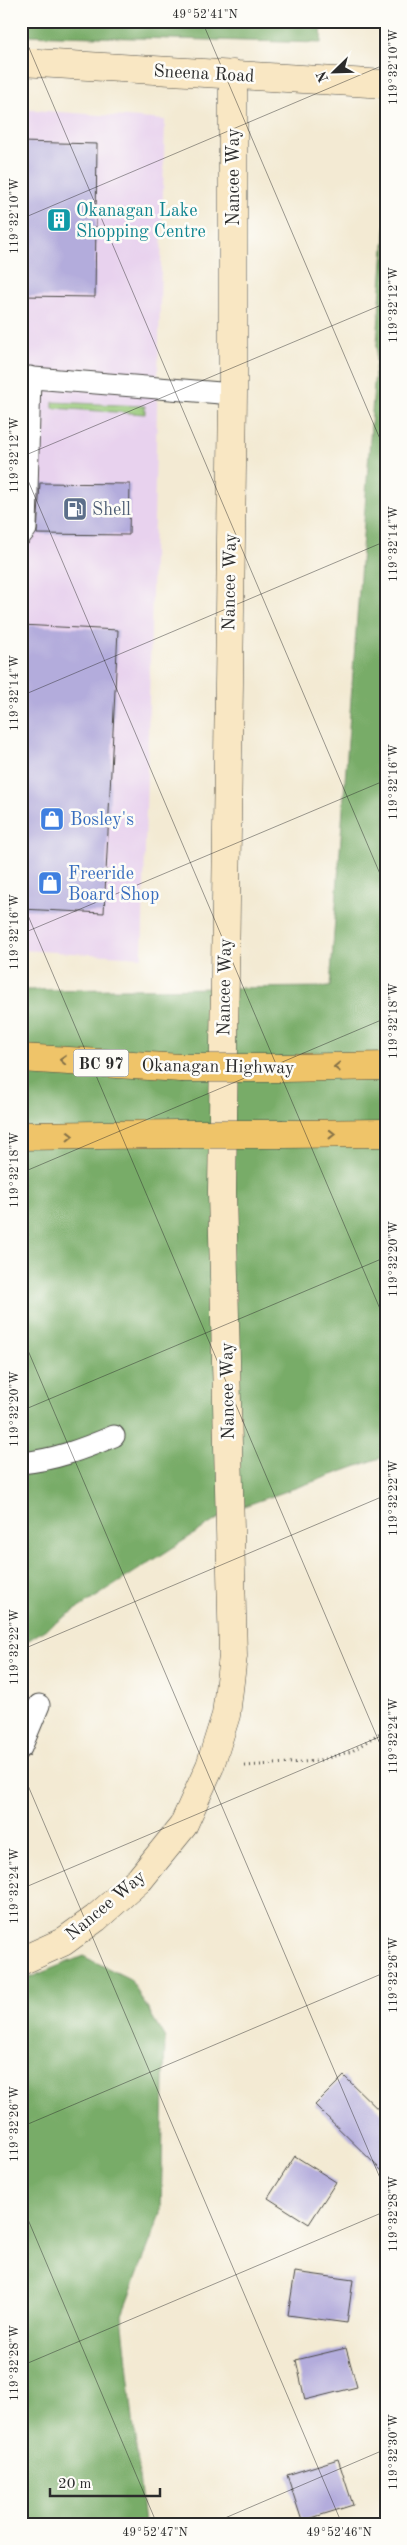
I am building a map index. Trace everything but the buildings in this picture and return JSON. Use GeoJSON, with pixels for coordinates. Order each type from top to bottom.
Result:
{"type":"FeatureCollection","features":[{"type":"Feature","properties":{"kind":"highway","name":"Okanagan Highway"},"geometry":{"type":"LineString","coordinates":[[21,1058],[181,1068],[386,1066]]}},
{"type":"Feature","properties":{"kind":"highway"},"geometry":{"type":"LineString","coordinates":[[21,1136],[386,1133]]}},
{"type":"Feature","properties":{"kind":"street","name":"Sneena Road"},"geometry":{"type":"LineString","coordinates":[[21,62],[386,84]]}},
{"type":"Feature","properties":{"kind":"street","name":"Nancee Way"},"geometry":{"type":"LineString","coordinates":[[21,1962],[63,1942],[96,1918],[140,1879],[183,1826],[210,1766],[226,1716],[233,1656],[222,1192],[233,394],[233,74]]}},
{"type":"Feature","properties":{"kind":"lane"},"geometry":{"type":"LineString","coordinates":[[21,535],[26,529],[26,377],[233,394]]}},
{"type":"Feature","properties":{"kind":"lane"},"geometry":{"type":"LineString","coordinates":[[21,1463],[40,1461],[78,1452],[114,1436]]}},
{"type":"Feature","properties":{"kind":"lane"},"geometry":{"type":"LineString","coordinates":[[21,1748],[39,1705]]}},
{"type":"Feature","properties":{"kind":"path"},"geometry":{"type":"LineString","coordinates":[[210,1766],[317,1761],[352,1751],[386,1729]]}},
{"type":"Feature","properties":{"kind":"shaded area","name":"Okanagan Lake Shopping Centre"},"geometry":{"type":"Polygon","coordinates":[[[21,109],[165,120],[142,957],[21,950],[21,109]]]}},
{"type":"Feature","properties":{"kind":"green space"},"geometry":{"type":"Polygon","coordinates":[[[21,21],[322,21],[321,43],[21,35],[21,21]]]}},
{"type":"Feature","properties":{"kind":"green space"},"geometry":{"type":"Polygon","coordinates":[[[386,220],[386,1456],[230,1511],[21,1645],[21,990],[330,987],[386,220]]]}},
{"type":"Feature","properties":{"kind":"green space"},"geometry":{"type":"Polygon","coordinates":[[[53,402],[145,406],[145,414],[53,408],[53,402]]]}},
{"type":"Feature","properties":{"kind":"green space"},"geometry":{"type":"Polygon","coordinates":[[[83,1956],[130,1979],[165,2038],[161,2213],[122,2315],[144,2524],[21,2524],[21,1981],[83,1956]]]}},
{"type":"Feature","properties":{"kind":"place","name":"Okanagan Lake Shopping Centre"},"geometry":{"type":"Point","coordinates":[59,220]}},
{"type":"Feature","properties":{"kind":"place","name":"Shell"},"geometry":{"type":"Point","coordinates":[75,509]}},
{"type":"Feature","properties":{"kind":"place","name":"Bosley's"},"geometry":{"type":"Point","coordinates":[52,819]}},
{"type":"Feature","properties":{"kind":"place","name":"Freeride Board Shop"},"geometry":{"type":"Point","coordinates":[50,883]}}]}
